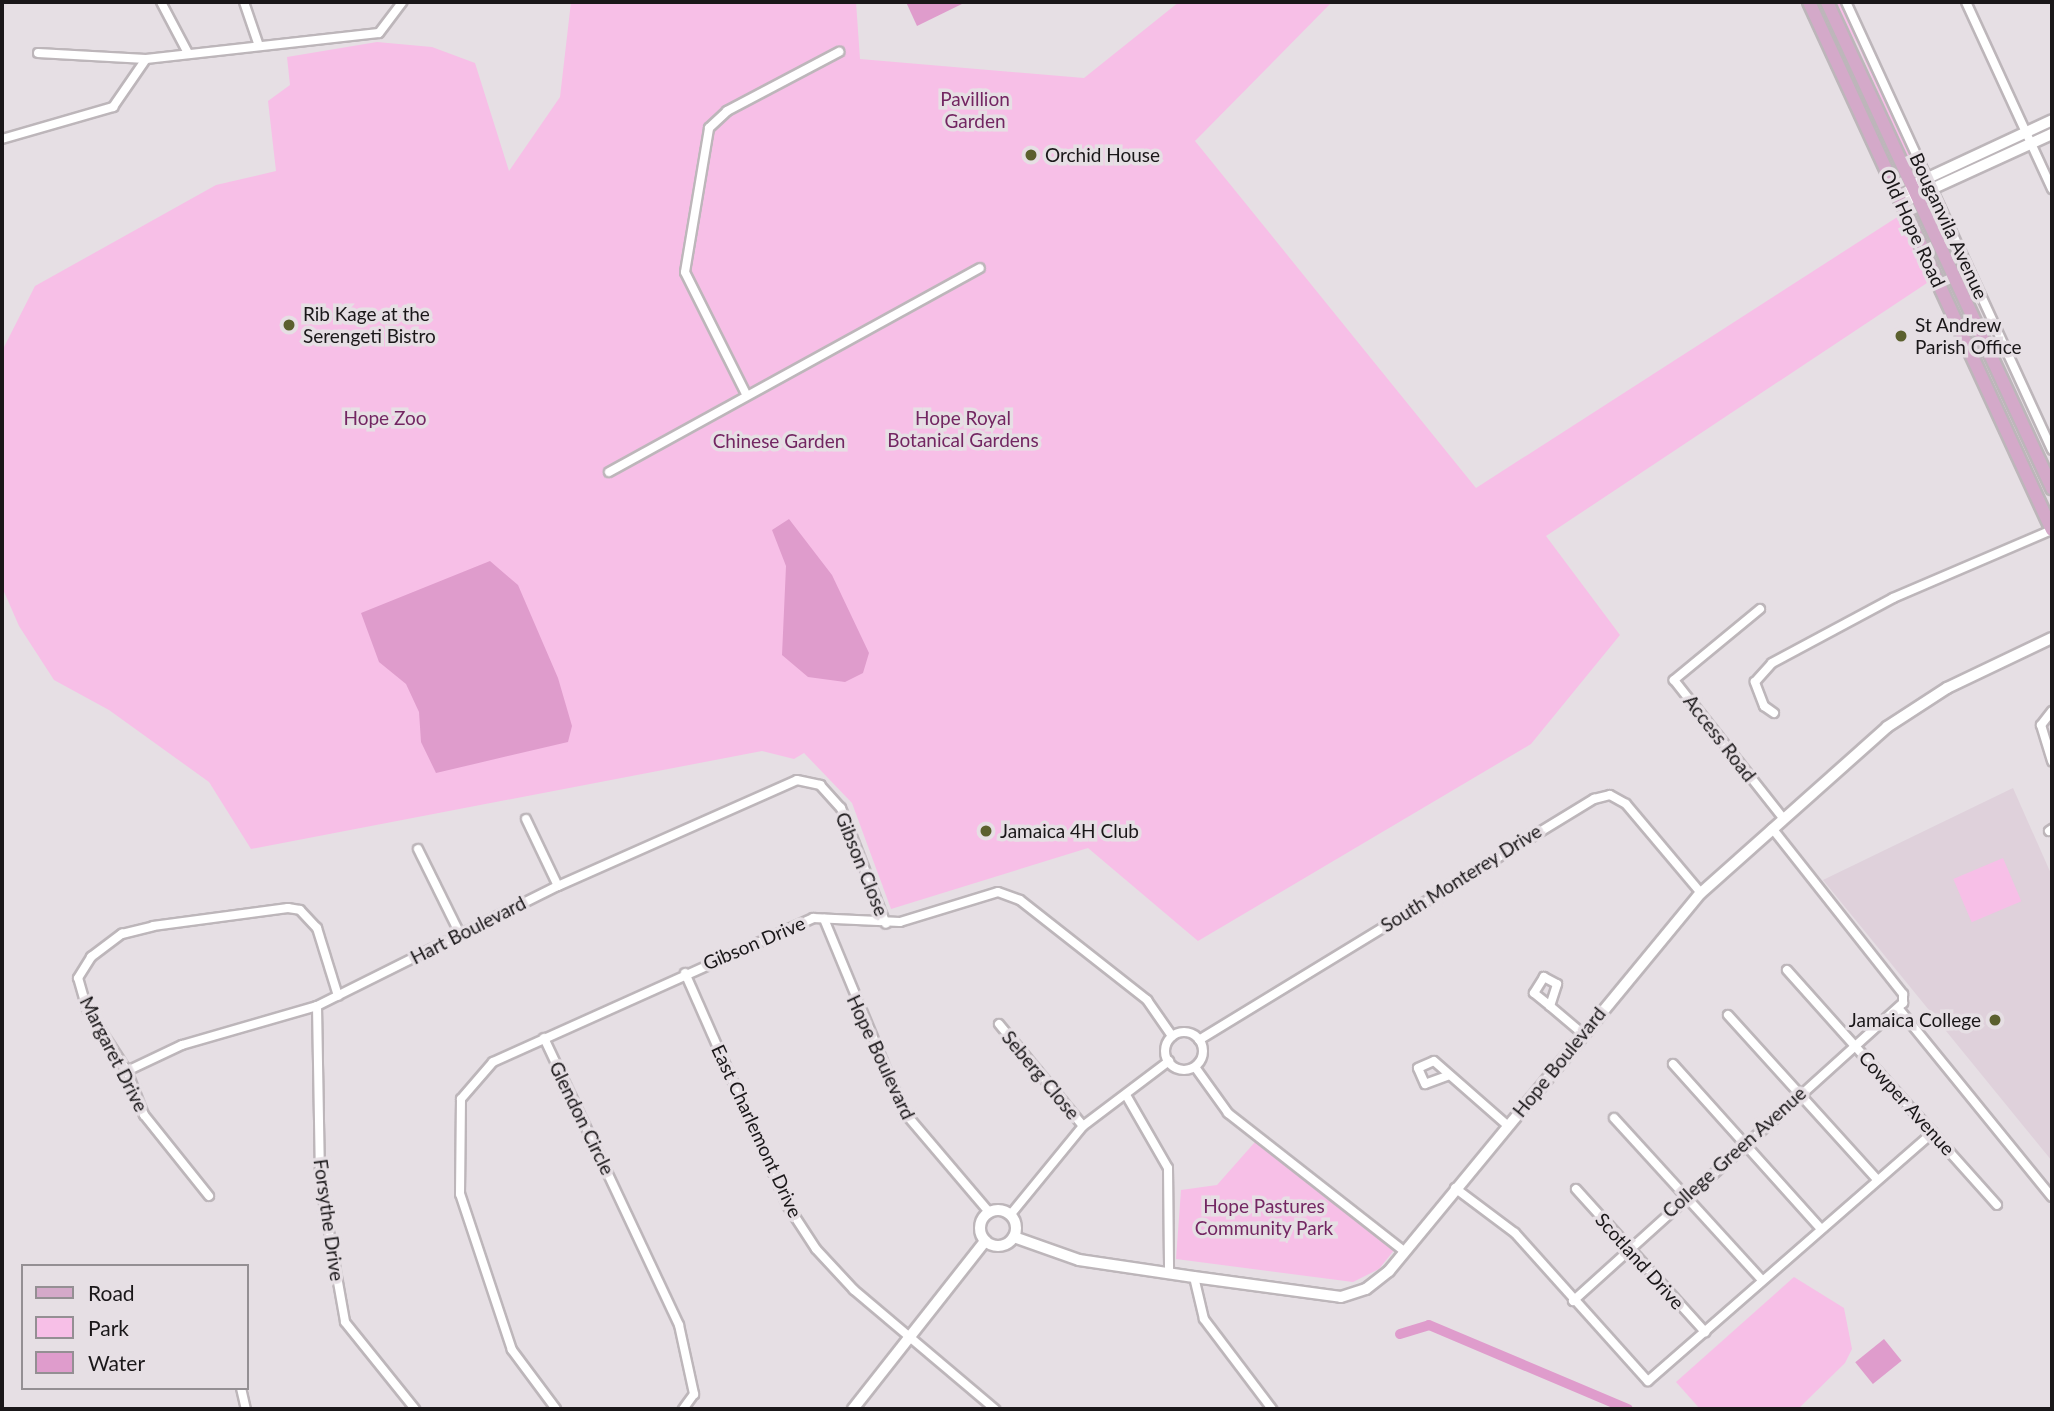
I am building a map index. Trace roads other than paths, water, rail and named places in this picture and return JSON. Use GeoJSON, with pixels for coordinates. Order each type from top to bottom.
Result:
{"type":"FeatureCollection","features":[{"type":"Feature","properties":{"kind":"main road","name":"Old Hope Road"},"geometry":{"type":"LineString","coordinates":[[1809,2],[2052,530]]}},
{"type":"Feature","properties":{"kind":"main road","name":"Old Hope Road"},"geometry":{"type":"LineString","coordinates":[[1827,2],[1922,181],[1922,197],[2052,488]]}},
{"type":"Feature","properties":{"kind":"street"},"geometry":{"type":"LineString","coordinates":[[161,2],[188,53]]}},
{"type":"Feature","properties":{"kind":"street"},"geometry":{"type":"LineString","coordinates":[[244,2],[259,46]]}},
{"type":"Feature","properties":{"kind":"street"},"geometry":{"type":"LineString","coordinates":[[38,53],[146,59],[379,33],[402,2]]}},
{"type":"Feature","properties":{"kind":"street","name":"Bouganvila Avenue"},"geometry":{"type":"LineString","coordinates":[[1846,2],[1922,181],[1934,191],[2052,450]]}},
{"type":"Feature","properties":{"kind":"street"},"geometry":{"type":"LineString","coordinates":[[1966,2],[2052,189]]}},
{"type":"Feature","properties":{"kind":"street"},"geometry":{"type":"LineString","coordinates":[[746,394],[685,272],[709,128],[727,111],[839,52]]}},
{"type":"Feature","properties":{"kind":"street"},"geometry":{"type":"LineString","coordinates":[[2,139],[113,107],[146,59]]}},
{"type":"Feature","properties":{"kind":"street"},"geometry":{"type":"LineString","coordinates":[[1900,200],[1922,181],[2052,120]]}},
{"type":"Feature","properties":{"kind":"street"},"geometry":{"type":"LineString","coordinates":[[1900,200],[1922,197],[2052,134]]}},
{"type":"Feature","properties":{"kind":"street"},"geometry":{"type":"LineString","coordinates":[[609,472],[746,394],[980,268]]}},
{"type":"Feature","properties":{"kind":"street"},"geometry":{"type":"LineString","coordinates":[[1774,713],[1764,706],[1755,682],[1773,663],[1923,584],[2052,530]]}},
{"type":"Feature","properties":{"kind":"street","name":"Access Road"},"geometry":{"type":"LineString","coordinates":[[1760,609],[1674,680],[1783,818]]}},
{"type":"Feature","properties":{"kind":"street","name":"Hope Boulevard"},"geometry":{"type":"LineString","coordinates":[[1014,1237],[1079,1260],[1341,1297],[1375,1283],[1405,1252],[1507,1125],[1702,893],[1887,727],[1947,688],[2052,638]]}},
{"type":"Feature","properties":{"kind":"street"},"geometry":{"type":"LineString","coordinates":[[2052,711],[2041,725],[2052,761]]}},
{"type":"Feature","properties":{"kind":"street","name":"Hart Boulevard"},"geometry":{"type":"LineString","coordinates":[[127,1070],[182,1045],[317,1006],[558,886],[806,779]]}},
{"type":"Feature","properties":{"kind":"street","name":"Gibson Close"},"geometry":{"type":"LineString","coordinates":[[806,779],[820,785],[850,823],[886,924]]}},
{"type":"Feature","properties":{"kind":"street","name":"South Monterey Drive"},"geometry":{"type":"LineString","coordinates":[[1199,1040],[1594,799],[1610,795],[1626,804],[1702,893]]}},
{"type":"Feature","properties":{"kind":"street"},"geometry":{"type":"LineString","coordinates":[[526,819],[558,886]]}},
{"type":"Feature","properties":{"kind":"street"},"geometry":{"type":"LineString","coordinates":[[1772,828],[1903,994],[1899,1009],[2052,1197]]}},
{"type":"Feature","properties":{"kind":"street"},"geometry":{"type":"LineString","coordinates":[[418,849],[460,934]]}},
{"type":"Feature","properties":{"kind":"street","name":"Gibson Drive"},"geometry":{"type":"LineString","coordinates":[[544,1038],[813,918],[886,924],[986,895],[1010,895],[1147,1000],[1172,1036]]}},
{"type":"Feature","properties":{"kind":"street","name":"Margaret Drive"},"geometry":{"type":"LineString","coordinates":[[209,1196],[145,1115],[127,1070],[87,1009],[78,978],[91,957],[121,934],[239,911],[300,910],[317,928],[338,996]]}},
{"type":"Feature","properties":{"kind":"street","name":"Hope Boulevard"},"geometry":{"type":"LineString","coordinates":[[824,919],[904,1112],[989,1212]]}},
{"type":"Feature","properties":{"kind":"street","name":"Cowper Avenue"},"geometry":{"type":"LineString","coordinates":[[1787,970],[1997,1205]]}},
{"type":"Feature","properties":{"kind":"street","name":"East Charlemont Drive"},"geometry":{"type":"LineString","coordinates":[[685,973],[788,1206],[816,1249],[906,1336],[995,1409]]}},
{"type":"Feature","properties":{"kind":"street","name":"Forsythe Drive"},"geometry":{"type":"LineString","coordinates":[[317,1006],[320,1181],[345,1322],[415,1409]]}},
{"type":"Feature","properties":{"kind":"street"},"geometry":{"type":"LineString","coordinates":[[1550,1006],[1583,1034]]}},
{"type":"Feature","properties":{"kind":"street","name":"College Green Avenue"},"geometry":{"type":"LineString","coordinates":[[1573,1301],[1742,1143],[1854,1043],[1899,1009]]}},
{"type":"Feature","properties":{"kind":"street"},"geometry":{"type":"LineString","coordinates":[[1728,1016],[1876,1178]]}},
{"type":"Feature","properties":{"kind":"street","name":"Seberg Close"},"geometry":{"type":"LineString","coordinates":[[999,1024],[1083,1126]]}},
{"type":"Feature","properties":{"kind":"street"},"geometry":{"type":"LineString","coordinates":[[985,1241],[1001,1246],[1014,1237],[1011,1214],[1083,1126],[1169,1061],[1172,1036],[1184,1032],[1199,1040],[1203,1051],[1195,1066],[1184,1070],[1169,1061]]}},
{"type":"Feature","properties":{"kind":"street","name":"Glendon Circle"},"geometry":{"type":"LineString","coordinates":[[556,1409],[512,1350],[460,1195],[456,1136],[461,1099],[472,1079],[544,1038],[679,1325],[694,1394],[683,1409]]}},
{"type":"Feature","properties":{"kind":"street"},"geometry":{"type":"LineString","coordinates":[[1673,1064],[1820,1228]]}},
{"type":"Feature","properties":{"kind":"street"},"geometry":{"type":"LineString","coordinates":[[1195,1066],[1228,1113],[1405,1252]]}},
{"type":"Feature","properties":{"kind":"street"},"geometry":{"type":"LineString","coordinates":[[1447,1076],[1507,1125]]}},
{"type":"Feature","properties":{"kind":"street"},"geometry":{"type":"LineString","coordinates":[[1126,1095],[1168,1168],[1169,1272]]}},
{"type":"Feature","properties":{"kind":"street"},"geometry":{"type":"LineString","coordinates":[[1615,1118],[1684,1198],[1762,1280]]}},
{"type":"Feature","properties":{"kind":"street"},"geometry":{"type":"LineString","coordinates":[[1455,1188],[1515,1233],[1573,1301],[1648,1381],[1876,1178],[1933,1132]]}},
{"type":"Feature","properties":{"kind":"street","name":"Scotland Drive"},"geometry":{"type":"LineString","coordinates":[[1576,1189],[1705,1332]]}},
{"type":"Feature","properties":{"kind":"street"},"geometry":{"type":"LineString","coordinates":[[985,1241],[980,1225],[989,1212],[1011,1214]]}},
{"type":"Feature","properties":{"kind":"street"},"geometry":{"type":"LineString","coordinates":[[853,1409],[906,1336],[985,1241]]}},
{"type":"Feature","properties":{"kind":"street"},"geometry":{"type":"LineString","coordinates":[[1194,1277],[1204,1319],[1272,1409]]}},
{"type":"Feature","properties":{"kind":"street"},"geometry":{"type":"LineString","coordinates":[[241,1390],[246,1409]]}},
{"type":"Feature","properties":{"kind":"water"},"geometry":{"type":"Polygon","coordinates":[[[906,2],[966,2],[917,26],[906,2]]]}},
{"type":"Feature","properties":{"kind":"water"},"geometry":{"type":"Polygon","coordinates":[[[789,519],[832,575],[869,653],[863,673],[845,682],[808,677],[782,655],[786,566],[772,530],[789,519]]]}},
{"type":"Feature","properties":{"kind":"water"},"geometry":{"type":"Polygon","coordinates":[[[490,561],[518,585],[558,678],[572,726],[568,742],[436,773],[421,742],[419,712],[406,684],[379,662],[361,613],[490,561]]]}},
{"type":"Feature","properties":{"kind":"water"},"geometry":{"type":"Polygon","coordinates":[[[1884,1339],[1902,1361],[1873,1384],[1855,1362],[1884,1339]]]}},
{"type":"Feature","properties":{"kind":"waterway"},"geometry":{"type":"LineString","coordinates":[[1400,1334],[1429,1325],[1628,1409]]}},
{"type":"Feature","properties":{"kind":"place","name":"Orchid House"},"geometry":{"type":"Point","coordinates":[1031,155]}},
{"type":"Feature","properties":{"kind":"place","name":"Rib Kage at the Serengeti Bistro"},"geometry":{"type":"Point","coordinates":[289,325]}},
{"type":"Feature","properties":{"kind":"place","name":"St Andrew Parish Office"},"geometry":{"type":"Point","coordinates":[1901,336]}},
{"type":"Feature","properties":{"kind":"place","name":"Jamaica 4H Club"},"geometry":{"type":"Point","coordinates":[986,831]}},
{"type":"Feature","properties":{"kind":"place","name":"Jamaica College"},"geometry":{"type":"Point","coordinates":[1995,1020]}},
{"type":"Feature","properties":{"kind":"park label","name":"Pavillion Garden"},"geometry":{"type":"Point","coordinates":[975,110]}},
{"type":"Feature","properties":{"kind":"park label","name":"Hope Zoo"},"geometry":{"type":"Point","coordinates":[385,418]}},
{"type":"Feature","properties":{"kind":"park label","name":"Hope Royal Botanical Gardens"},"geometry":{"type":"Point","coordinates":[963,429]}},
{"type":"Feature","properties":{"kind":"park label","name":"Chinese Garden"},"geometry":{"type":"Point","coordinates":[779,441]}},
{"type":"Feature","properties":{"kind":"park label","name":"Hope Pastures Community Park"},"geometry":{"type":"Point","coordinates":[1264,1217]}}]}
